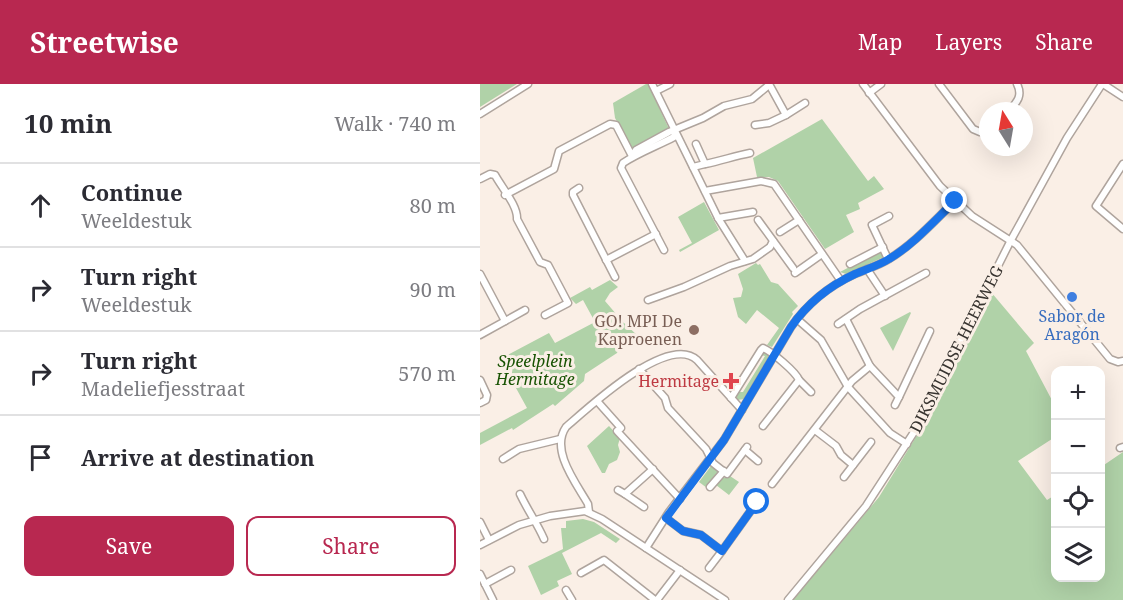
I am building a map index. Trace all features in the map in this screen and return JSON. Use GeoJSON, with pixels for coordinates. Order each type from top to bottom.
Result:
{"type":"FeatureCollection","features":[{"type":"Feature","properties":{"kind":"street"},"geometry":{"type":"LineString","coordinates":[[480,114],[528,84]]}},
{"type":"Feature","properties":{"kind":"street"},"geometry":{"type":"LineString","coordinates":[[652,84],[718,218],[745,261]]}},
{"type":"Feature","properties":{"kind":"street"},"geometry":{"type":"LineString","coordinates":[[656,91],[670,84]]}},
{"type":"Feature","properties":{"kind":"street"},"geometry":{"type":"LineString","coordinates":[[675,131],[724,106],[752,99],[769,84],[786,115]]}},
{"type":"Feature","properties":{"kind":"street"},"geometry":{"type":"LineString","coordinates":[[863,84],[930,174],[955,201],[980,221],[1011,240],[1110,359],[1120,362]]}},
{"type":"Feature","properties":{"kind":"street"},"geometry":{"type":"LineString","coordinates":[[869,93],[881,84]]}},
{"type":"Feature","properties":{"kind":"street"},"geometry":{"type":"LineString","coordinates":[[939,84],[973,129],[979,132]]}},
{"type":"Feature","properties":{"kind":"street"},"geometry":{"type":"LineString","coordinates":[[1016,102],[1020,90],[1017,84]]}},
{"type":"Feature","properties":{"kind":"street"},"geometry":{"type":"LineString","coordinates":[[1102,84],[1123,97]]}},
{"type":"Feature","properties":{"kind":"street","name":"DIKSMUIDSE HEERWEG"},"geometry":{"type":"LineString","coordinates":[[788,600],[866,506],[907,444],[934,396],[1011,240],[1067,138],[1102,84]]}},
{"type":"Feature","properties":{"kind":"street"},"geometry":{"type":"LineString","coordinates":[[755,125],[769,123],[805,104]]}},
{"type":"Feature","properties":{"kind":"street"},"geometry":{"type":"LineString","coordinates":[[506,195],[554,169],[559,151],[610,124],[616,125],[632,156]]}},
{"type":"Feature","properties":{"kind":"street"},"geometry":{"type":"LineString","coordinates":[[664,250],[621,168],[623,163],[632,156],[640,155],[674,137],[675,131]]}},
{"type":"Feature","properties":{"kind":"street"},"geometry":{"type":"LineString","coordinates":[[696,144],[705,164]]}},
{"type":"Feature","properties":{"kind":"street"},"geometry":{"type":"LineString","coordinates":[[693,167],[750,153]]}},
{"type":"Feature","properties":{"kind":"street"},"geometry":{"type":"LineString","coordinates":[[1123,164],[1096,206],[1123,228]]}},
{"type":"Feature","properties":{"kind":"street"},"geometry":{"type":"LineString","coordinates":[[480,179],[490,174],[495,175],[518,213],[517,219],[540,262],[548,265],[568,303],[545,315]]}},
{"type":"Feature","properties":{"kind":"street"},"geometry":{"type":"LineString","coordinates":[[705,191],[761,181],[770,182],[777,188],[841,281]]}},
{"type":"Feature","properties":{"kind":"street"},"geometry":{"type":"LineString","coordinates":[[579,188],[573,192],[573,195],[615,277]]}},
{"type":"Feature","properties":{"kind":"street"},"geometry":{"type":"LineString","coordinates":[[646,548],[712,458],[797,319],[819,297],[841,281],[888,259],[916,239],[955,201]]}},
{"type":"Feature","properties":{"kind":"street"},"geometry":{"type":"LineString","coordinates":[[718,218],[753,212]]}},
{"type":"Feature","properties":{"kind":"street"},"geometry":{"type":"LineString","coordinates":[[888,259],[872,225],[889,216]]}},
{"type":"Feature","properties":{"kind":"street"},"geometry":{"type":"LineString","coordinates":[[758,220],[794,271],[822,254]]}},
{"type":"Feature","properties":{"kind":"street"},"geometry":{"type":"LineString","coordinates":[[780,232],[799,220]]}},
{"type":"Feature","properties":{"kind":"street"},"geometry":{"type":"LineString","coordinates":[[606,260],[656,234]]}},
{"type":"Feature","properties":{"kind":"street"},"geometry":{"type":"LineString","coordinates":[[648,300],[753,259],[770,247],[773,241]]}},
{"type":"Feature","properties":{"kind":"street"},"geometry":{"type":"LineString","coordinates":[[850,264],[883,248]]}},
{"type":"Feature","properties":{"kind":"street"},"geometry":{"type":"LineString","coordinates":[[867,269],[885,296]]}},
{"type":"Feature","properties":{"kind":"street"},"geometry":{"type":"LineString","coordinates":[[838,324],[926,273]]}},
{"type":"Feature","properties":{"kind":"street"},"geometry":{"type":"LineString","coordinates":[[480,274],[505,321]]}},
{"type":"Feature","properties":{"kind":"street"},"geometry":{"type":"LineString","coordinates":[[480,335],[525,310]]}},
{"type":"Feature","properties":{"kind":"street"},"geometry":{"type":"LineString","coordinates":[[797,319],[821,340],[848,387],[890,433],[907,444]]}},
{"type":"Feature","properties":{"kind":"street"},"geometry":{"type":"LineString","coordinates":[[846,319],[870,366],[899,397]]}},
{"type":"Feature","properties":{"kind":"street"},"geometry":{"type":"LineString","coordinates":[[895,405],[930,331]]}},
{"type":"Feature","properties":{"kind":"street"},"geometry":{"type":"LineString","coordinates":[[731,398],[763,348],[775,355],[796,374],[811,392]]}},
{"type":"Feature","properties":{"kind":"street"},"geometry":{"type":"LineString","coordinates":[[589,512],[588,504],[562,456],[560,439],[566,427],[624,378],[639,369],[677,354],[687,354],[697,360],[742,410]]}},
{"type":"Feature","properties":{"kind":"street"},"geometry":{"type":"LineString","coordinates":[[772,484],[852,381],[870,366]]}},
{"type":"Feature","properties":{"kind":"street"},"geometry":{"type":"LineString","coordinates":[[639,369],[667,401],[668,408],[712,458],[713,463],[727,474],[746,449],[758,461]]}},
{"type":"Feature","properties":{"kind":"street"},"geometry":{"type":"LineString","coordinates":[[480,380],[487,395],[486,400],[480,403]]}},
{"type":"Feature","properties":{"kind":"street"},"geometry":{"type":"LineString","coordinates":[[768,424],[799,380]]}},
{"type":"Feature","properties":{"kind":"street"},"geometry":{"type":"LineString","coordinates":[[597,401],[621,428],[617,431],[680,499]]}},
{"type":"Feature","properties":{"kind":"street"},"geometry":{"type":"LineString","coordinates":[[815,430],[837,446],[842,455],[854,465]]}},
{"type":"Feature","properties":{"kind":"street"},"geometry":{"type":"LineString","coordinates":[[503,459],[519,449],[560,439]]}},
{"type":"Feature","properties":{"kind":"street"},"geometry":{"type":"LineString","coordinates":[[844,477],[871,442]]}},
{"type":"Feature","properties":{"kind":"street"},"geometry":{"type":"LineString","coordinates":[[625,494],[653,469]]}},
{"type":"Feature","properties":{"kind":"street"},"geometry":{"type":"LineString","coordinates":[[710,487],[724,471]]}},
{"type":"Feature","properties":{"kind":"street"},"geometry":{"type":"LineString","coordinates":[[772,471],[779,476]]}},
{"type":"Feature","properties":{"kind":"street"},"geometry":{"type":"LineString","coordinates":[[618,490],[644,507]]}},
{"type":"Feature","properties":{"kind":"street"},"geometry":{"type":"LineString","coordinates":[[520,494],[530,517],[535,520],[544,539]]}},
{"type":"Feature","properties":{"kind":"street"},"geometry":{"type":"LineString","coordinates":[[709,568],[757,502],[761,503]]}},
{"type":"Feature","properties":{"kind":"street"},"geometry":{"type":"LineString","coordinates":[[480,545],[535,520],[581,511],[589,512],[723,600]]}},
{"type":"Feature","properties":{"kind":"street"},"geometry":{"type":"LineString","coordinates":[[666,518],[683,531],[701,535],[722,551]]}},
{"type":"Feature","properties":{"kind":"street"},"geometry":{"type":"LineString","coordinates":[[480,522],[489,540]]}},
{"type":"Feature","properties":{"kind":"street"},"geometry":{"type":"LineString","coordinates":[[581,573],[604,560],[609,553]]}},
{"type":"Feature","properties":{"kind":"street"},"geometry":{"type":"LineString","coordinates":[[604,560],[656,600],[680,570]]}},
{"type":"Feature","properties":{"kind":"street"},"geometry":{"type":"LineString","coordinates":[[485,584],[511,570]]}},
{"type":"Feature","properties":{"kind":"street"},"geometry":{"type":"LineString","coordinates":[[480,574],[493,600]]}},
{"type":"Feature","properties":{"kind":"street"},"geometry":{"type":"LineString","coordinates":[[566,590],[572,600]]}},
{"type":"Feature","properties":{"kind":"green space"},"geometry":{"type":"Polygon","coordinates":[[[480,84],[517,84],[480,107],[480,84]]]}},
{"type":"Feature","properties":{"kind":"green space"},"geometry":{"type":"Polygon","coordinates":[[[646,84],[669,129],[632,148],[615,118],[613,103],[646,84]]]}},
{"type":"Feature","properties":{"kind":"green space"},"geometry":{"type":"Polygon","coordinates":[[[822,119],[868,181],[874,176],[884,189],[858,203],[860,209],[846,215],[854,232],[825,249],[778,181],[769,177],[757,177],[753,158],[822,119]]]}},
{"type":"Feature","properties":{"kind":"green space"},"geometry":{"type":"Polygon","coordinates":[[[704,202],[719,230],[680,252],[679,250],[692,243],[678,217],[704,202]]]}},
{"type":"Feature","properties":{"kind":"green space"},"geometry":{"type":"Polygon","coordinates":[[[882,252],[884,257],[846,274],[840,272],[882,252]]]}},
{"type":"Feature","properties":{"kind":"green space"},"geometry":{"type":"Polygon","coordinates":[[[756,263],[760,264],[771,282],[778,284],[798,306],[792,312],[793,314],[772,347],[767,345],[779,328],[757,310],[746,324],[738,317],[733,298],[741,297],[743,289],[738,274],[756,263]]]}},
{"type":"Feature","properties":{"kind":"green space","name":"Speelplein Hermitage"},"geometry":{"type":"Polygon","coordinates":[[[610,280],[618,287],[605,301],[638,336],[585,374],[584,381],[555,406],[553,404],[513,430],[512,428],[480,445],[480,433],[527,408],[500,359],[549,333],[555,343],[595,322],[583,300],[576,304],[570,298],[590,287],[592,290],[610,280]]]}},
{"type":"Feature","properties":{"kind":"green space"},"geometry":{"type":"Polygon","coordinates":[[[991,292],[1034,343],[1026,351],[1051,398],[1051,440],[1018,461],[1047,500],[1051,498],[1051,582],[1105,582],[1105,464],[1123,452],[1123,600],[793,600],[879,497],[919,432],[991,292]]]}},
{"type":"Feature","properties":{"kind":"green space"},"geometry":{"type":"Polygon","coordinates":[[[911,313],[893,351],[880,328],[911,313]]]}},
{"type":"Feature","properties":{"kind":"green space"},"geometry":{"type":"Polygon","coordinates":[[[764,351],[770,357],[745,399],[737,400],[736,396],[739,392],[743,392],[765,356],[761,355],[764,351]]]}},
{"type":"Feature","properties":{"kind":"green space"},"geometry":{"type":"Polygon","coordinates":[[[609,426],[620,438],[618,445],[620,452],[617,460],[609,464],[605,473],[602,473],[587,446],[609,426]]]}},
{"type":"Feature","properties":{"kind":"green space"},"geometry":{"type":"Polygon","coordinates":[[[711,466],[719,472],[707,488],[699,482],[711,466]]]}},
{"type":"Feature","properties":{"kind":"green space"},"geometry":{"type":"Polygon","coordinates":[[[730,476],[739,482],[729,495],[716,485],[721,478],[730,476]]]}},
{"type":"Feature","properties":{"kind":"green space"},"geometry":{"type":"Polygon","coordinates":[[[583,519],[594,522],[620,539],[616,543],[601,533],[562,553],[572,574],[557,581],[559,586],[541,595],[528,566],[563,549],[561,528],[566,528],[566,521],[583,519]]]}},
{"type":"Feature","properties":{"kind":"place","name":"Sabor de Aragón"},"geometry":{"type":"Point","coordinates":[1072,297]}},
{"type":"Feature","properties":{"kind":"place","name":"GO! MPI De Kaproenen"},"geometry":{"type":"Point","coordinates":[694,330]}},
{"type":"Feature","properties":{"kind":"place","name":"Hermitage"},"geometry":{"type":"Point","coordinates":[731,381]}},
{"type":"Feature","properties":{"kind":"route"},"geometry":{"type":"LineString","coordinates":[[757,502],[722,551],[701,535],[683,531],[666,518],[712,458],[791,327],[804,311],[835,284],[882,263],[899,252],[916,239],[955,201]]}}]}
